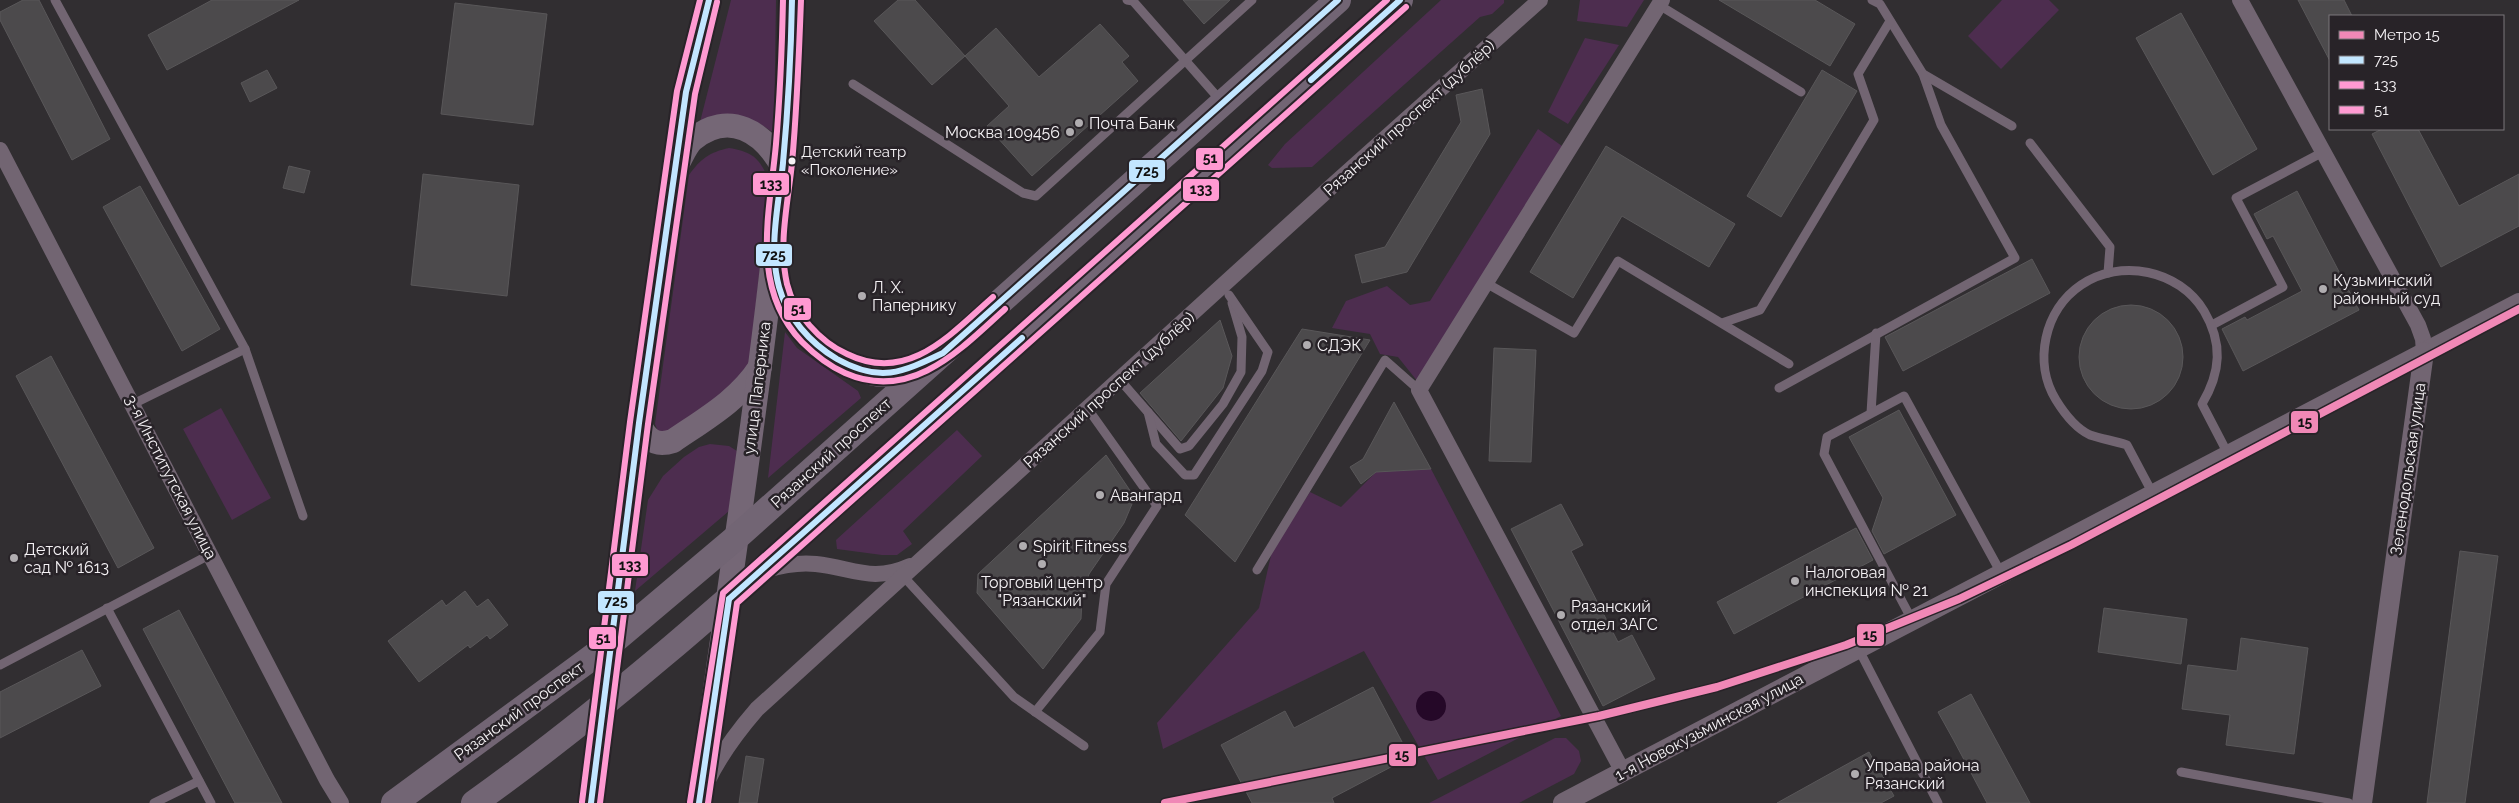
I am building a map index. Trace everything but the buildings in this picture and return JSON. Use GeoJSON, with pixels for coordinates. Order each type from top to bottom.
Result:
{"type":"FeatureCollection","features":[{"type":"Feature","properties":{"kind":"main road"},"geometry":{"type":"LineString","coordinates":[[591,803],[639,423],[686,92],[709,0]]}},
{"type":"Feature","properties":{"kind":"main road","name":"улица Паперника"},"geometry":{"type":"LineString","coordinates":[[699,800],[761,365],[783,168],[791,55],[792,0]]}},
{"type":"Feature","properties":{"kind":"main road","name":"Рязанский проспект"},"geometry":{"type":"LineString","coordinates":[[394,803],[610,644],[738,536],[1338,0]]}},
{"type":"Feature","properties":{"kind":"main road"},"geometry":{"type":"LineString","coordinates":[[474,803],[520,771],[602,706],[729,599],[1400,0]]}},
{"type":"Feature","properties":{"kind":"main road"},"geometry":{"type":"LineString","coordinates":[[677,165],[691,141],[712,127],[733,126],[752,132],[773,149],[783,168]]}},
{"type":"Feature","properties":{"kind":"main road"},"geometry":{"type":"LineString","coordinates":[[773,252],[779,288],[798,326],[822,349],[844,363],[882,375],[903,373],[943,353]]}},
{"type":"Feature","properties":{"kind":"main road"},"geometry":{"type":"LineString","coordinates":[[639,423],[644,435],[651,441],[662,445],[673,441],[733,400],[749,384],[761,365]]}},
{"type":"Feature","properties":{"kind":"street","name":"Рязанский проспект (дублёр)"},"geometry":{"type":"LineString","coordinates":[[699,800],[717,762],[736,733],[757,709],[1120,380],[1226,290],[1524,7],[1540,0]]}},
{"type":"Feature","properties":{"kind":"street","name":"Зеленодольская улица"},"geometry":{"type":"LineString","coordinates":[[2240,0],[2325,152],[2418,325],[2423,339],[2424,352],[2362,803]]}},
{"type":"Feature","properties":{"kind":"street"},"geometry":{"type":"LineString","coordinates":[[1623,772],[1419,390],[1661,3]]}},
{"type":"Feature","properties":{"kind":"street","name":"3-я Институтская улица"},"geometry":{"type":"LineString","coordinates":[[2,159],[133,404],[326,780],[341,803]]}},
{"type":"Feature","properties":{"kind":"street","name":"1-я Новокузьминская улица"},"geometry":{"type":"LineString","coordinates":[[1563,803],[2519,303]]}},
{"type":"Feature","properties":{"kind":"street"},"geometry":{"type":"LineString","coordinates":[[759,572],[782,565],[801,563],[818,564],[880,576],[896,572],[919,562]]}},
{"type":"Feature","properties":{"kind":"lane"},"geometry":{"type":"LineString","coordinates":[[54,0],[245,350],[303,516]]}},
{"type":"Feature","properties":{"kind":"lane"},"geometry":{"type":"LineString","coordinates":[[1127,0],[1133,1],[1223,103]]}},
{"type":"Feature","properties":{"kind":"lane"},"geometry":{"type":"LineString","coordinates":[[853,84],[1023,193],[1036,196],[1252,0]]}},
{"type":"Feature","properties":{"kind":"lane"},"geometry":{"type":"LineString","coordinates":[[1779,388],[2015,258],[1941,125],[1923,74],[1880,4],[1872,0]]}},
{"type":"Feature","properties":{"kind":"lane"},"geometry":{"type":"LineString","coordinates":[[1661,3],[1801,92]]}},
{"type":"Feature","properties":{"kind":"lane"},"geometry":{"type":"LineString","coordinates":[[1722,323],[1760,310],[1874,120],[1858,74],[1890,21]]}},
{"type":"Feature","properties":{"kind":"lane"},"geometry":{"type":"LineString","coordinates":[[1923,74],[2012,126]]}},
{"type":"Feature","properties":{"kind":"lane"},"geometry":{"type":"LineString","coordinates":[[2030,143],[2110,247],[2108,273]]}},
{"type":"Feature","properties":{"kind":"lane"},"geometry":{"type":"LineString","coordinates":[[2212,325],[2283,287],[2236,198],[2325,152]]}},
{"type":"Feature","properties":{"kind":"lane"},"geometry":{"type":"LineString","coordinates":[[1486,283],[1574,333],[1618,261],[1789,364]]}},
{"type":"Feature","properties":{"kind":"lane"},"geometry":{"type":"LineString","coordinates":[[2153,494],[2127,445],[2089,434],[2065,415],[2049,390],[2043,360],[2048,330],[2059,307],[2080,285],[2108,273],[2138,270],[2168,278],[2196,299],[2212,325],[2218,355],[2214,384],[2202,404],[2228,454]]}},
{"type":"Feature","properties":{"kind":"lane"},"geometry":{"type":"LineString","coordinates":[[1148,412],[1156,444],[1186,475],[1194,475],[1262,371],[1268,352],[1226,290]]}},
{"type":"Feature","properties":{"kind":"lane"},"geometry":{"type":"LineString","coordinates":[[1120,380],[1180,450],[1189,446],[1223,404],[1241,372],[1242,337],[1226,290]]}},
{"type":"Feature","properties":{"kind":"lane"},"geometry":{"type":"LineString","coordinates":[[1871,413],[1876,333]]}},
{"type":"Feature","properties":{"kind":"lane"},"geometry":{"type":"LineString","coordinates":[[133,404],[245,350]]}},
{"type":"Feature","properties":{"kind":"lane"},"geometry":{"type":"LineString","coordinates":[[1257,570],[1385,360],[1419,390]]}},
{"type":"Feature","properties":{"kind":"lane"},"geometry":{"type":"LineString","coordinates":[[1912,620],[1824,454],[1827,437],[1871,413],[1904,396],[2002,573]]}},
{"type":"Feature","properties":{"kind":"lane"},"geometry":{"type":"LineString","coordinates":[[1035,712],[1100,632],[1106,584],[1157,506],[1088,409]]}},
{"type":"Feature","properties":{"kind":"lane"},"geometry":{"type":"LineString","coordinates":[[0,665],[211,554]]}},
{"type":"Feature","properties":{"kind":"lane"},"geometry":{"type":"LineString","coordinates":[[904,577],[1014,698],[1084,746]]}},
{"type":"Feature","properties":{"kind":"lane"},"geometry":{"type":"LineString","coordinates":[[107,608],[211,803]]}},
{"type":"Feature","properties":{"kind":"lane"},"geometry":{"type":"LineString","coordinates":[[1858,648],[1938,803]]}},
{"type":"Feature","properties":{"kind":"lane"},"geometry":{"type":"LineString","coordinates":[[2181,772],[2349,803]]}},
{"type":"Feature","properties":{"kind":"lane"},"geometry":{"type":"LineString","coordinates":[[154,803],[199,781]]}},
{"type":"Feature","properties":{"kind":"shaded area"},"geometry":{"type":"Polygon","coordinates":[[[731,0],[776,0],[774,133],[760,124],[700,122],[731,0]]]}},
{"type":"Feature","properties":{"kind":"shaded area"},"geometry":{"type":"Polygon","coordinates":[[[1441,0],[1504,0],[1504,3],[1492,14],[1480,17],[1312,167],[1272,168],[1268,165],[1285,144],[1441,0]]]}},
{"type":"Feature","properties":{"kind":"shaded area"},"geometry":{"type":"Polygon","coordinates":[[[1580,0],[1644,0],[1627,27],[1577,21],[1580,0]]]}},
{"type":"Feature","properties":{"kind":"shaded area"},"geometry":{"type":"Polygon","coordinates":[[[2002,0],[2049,0],[2059,10],[2001,69],[1968,36],[2002,0]]]}},
{"type":"Feature","properties":{"kind":"shaded area"},"geometry":{"type":"Polygon","coordinates":[[[1585,38],[1619,45],[1568,124],[1548,112],[1585,38]]]}},
{"type":"Feature","properties":{"kind":"shaded area"},"geometry":{"type":"Polygon","coordinates":[[[1538,129],[1562,146],[1418,382],[1398,357],[1380,354],[1370,334],[1332,328],[1346,301],[1387,286],[1410,305],[1430,301],[1538,129]]]}},
{"type":"Feature","properties":{"kind":"shaded area"},"geometry":{"type":"Polygon","coordinates":[[[729,148],[750,154],[755,158],[763,168],[769,182],[749,370],[742,378],[669,434],[659,434],[655,424],[689,175],[706,157],[729,148]]]}},
{"type":"Feature","properties":{"kind":"shaded area"},"geometry":{"type":"Polygon","coordinates":[[[785,332],[797,348],[858,391],[861,398],[768,478],[785,332]]]}},
{"type":"Feature","properties":{"kind":"shaded area"},"geometry":{"type":"Polygon","coordinates":[[[221,408],[271,498],[232,520],[183,429],[221,408]]]}},
{"type":"Feature","properties":{"kind":"shaded area"},"geometry":{"type":"Polygon","coordinates":[[[957,430],[982,456],[903,531],[912,544],[897,555],[837,549],[836,540],[957,430]]]}},
{"type":"Feature","properties":{"kind":"shaded area"},"geometry":{"type":"Polygon","coordinates":[[[710,444],[729,446],[737,451],[729,511],[635,591],[648,500],[663,476],[684,457],[699,447],[710,444]]]}},
{"type":"Feature","properties":{"kind":"shaded area"},"geometry":{"type":"Polygon","coordinates":[[[1431,469],[1561,716],[1438,780],[1364,651],[1163,749],[1157,723],[1259,608],[1272,551],[1310,492],[1341,507],[1376,472],[1431,469]]]}},
{"type":"Feature","properties":{"kind":"shaded area"},"geometry":{"type":"Polygon","coordinates":[[[1431,691],[1442,695],[1446,706],[1442,717],[1431,721],[1420,717],[1416,706],[1420,695],[1431,691]]]}},
{"type":"Feature","properties":{"kind":"shaded area"},"geometry":{"type":"Polygon","coordinates":[[[1555,738],[1566,738],[1579,751],[1581,761],[1574,774],[1519,803],[1429,803],[1555,738]]]}},
{"type":"Feature","properties":{"kind":"metro line","name":"15"},"geometry":{"type":"LineString","coordinates":[[1165,803],[1599,716],[1717,687],[1846,645],[1959,599],[2071,545],[2519,309]]}},
{"type":"Feature","properties":{"kind":"transit line","name":"51"},"geometry":{"type":"LineString","coordinates":[[582,802],[630,422],[677,91],[700,0]]}},
{"type":"Feature","properties":{"kind":"transit line","name":"725"},"geometry":{"type":"LineString","coordinates":[[591,803],[639,423],[686,92],[709,0]]}},
{"type":"Feature","properties":{"kind":"transit line","name":"133"},"geometry":{"type":"LineString","coordinates":[[783,0],[779,108],[767,248],[769,273],[775,297],[785,320],[802,342],[833,367],[845,373],[869,380],[891,381],[912,377],[932,368],[970,341],[1005,309]]}},
{"type":"Feature","properties":{"kind":"transit line","name":"725"},"geometry":{"type":"LineString","coordinates":[[792,0],[783,163],[774,240],[774,256],[779,287],[794,319],[809,337],[827,353],[852,366],[878,373],[902,370],[943,353],[1338,0]]}},
{"type":"Feature","properties":{"kind":"transit line","name":"51"},"geometry":{"type":"LineString","coordinates":[[801,0],[795,122],[783,254],[784,269],[790,295],[802,316],[818,334],[837,349],[869,362],[890,363],[909,359],[927,351],[944,340],[993,297]]}},
{"type":"Feature","properties":{"kind":"transit line","name":"51"},"geometry":{"type":"LineString","coordinates":[[690,802],[723,593],[1387,0]]}},
{"type":"Feature","properties":{"kind":"transit line","name":"725"},"geometry":{"type":"LineString","coordinates":[[1311,80],[1400,0]]}},
{"type":"Feature","properties":{"kind":"transit line","name":"133"},"geometry":{"type":"LineString","coordinates":[[600,803],[648,424],[695,94],[717,2]]}},
{"type":"Feature","properties":{"kind":"transit line","name":"133"},"geometry":{"type":"LineString","coordinates":[[708,803],[737,603],[1406,7]]}},
{"type":"Feature","properties":{"kind":"transit line","name":"725"},"geometry":{"type":"LineString","coordinates":[[729,599],[1022,338]]}},
{"type":"Feature","properties":{"kind":"transit line","name":"725"},"geometry":{"type":"LineString","coordinates":[[699,803],[729,599]]}},
{"type":"Feature","properties":{"kind":"place","name":"Почта Банк"},"geometry":{"type":"Point","coordinates":[1079,123]}},
{"type":"Feature","properties":{"kind":"place","name":"Москва 109456"},"geometry":{"type":"Point","coordinates":[1070,132]}},
{"type":"Feature","properties":{"kind":"place","name":"Детский театр «Поколение»"},"geometry":{"type":"Point","coordinates":[792,161]}},
{"type":"Feature","properties":{"kind":"place","name":"Кузьминский районный суд"},"geometry":{"type":"Point","coordinates":[2323,289]}},
{"type":"Feature","properties":{"kind":"place","name":"Л. Х. Папернику"},"geometry":{"type":"Point","coordinates":[862,296]}},
{"type":"Feature","properties":{"kind":"place","name":"СДЭК"},"geometry":{"type":"Point","coordinates":[1307,345]}},
{"type":"Feature","properties":{"kind":"place","name":"Авангард"},"geometry":{"type":"Point","coordinates":[1100,495]}},
{"type":"Feature","properties":{"kind":"place","name":"Spirit Fitness"},"geometry":{"type":"Point","coordinates":[1023,546]}},
{"type":"Feature","properties":{"kind":"place","name":"Детский сад № 1613"},"geometry":{"type":"Point","coordinates":[14,558]}},
{"type":"Feature","properties":{"kind":"place","name":"Торговый центр \"Рязанский\""},"geometry":{"type":"Point","coordinates":[1042,564]}},
{"type":"Feature","properties":{"kind":"place","name":"Налоговая инспекция № 21"},"geometry":{"type":"Point","coordinates":[1795,581]}},
{"type":"Feature","properties":{"kind":"place","name":"Рязанский отдел ЗАГС"},"geometry":{"type":"Point","coordinates":[1561,615]}},
{"type":"Feature","properties":{"kind":"place","name":"Управа района Рязанский"},"geometry":{"type":"Point","coordinates":[1855,774]}}]}
